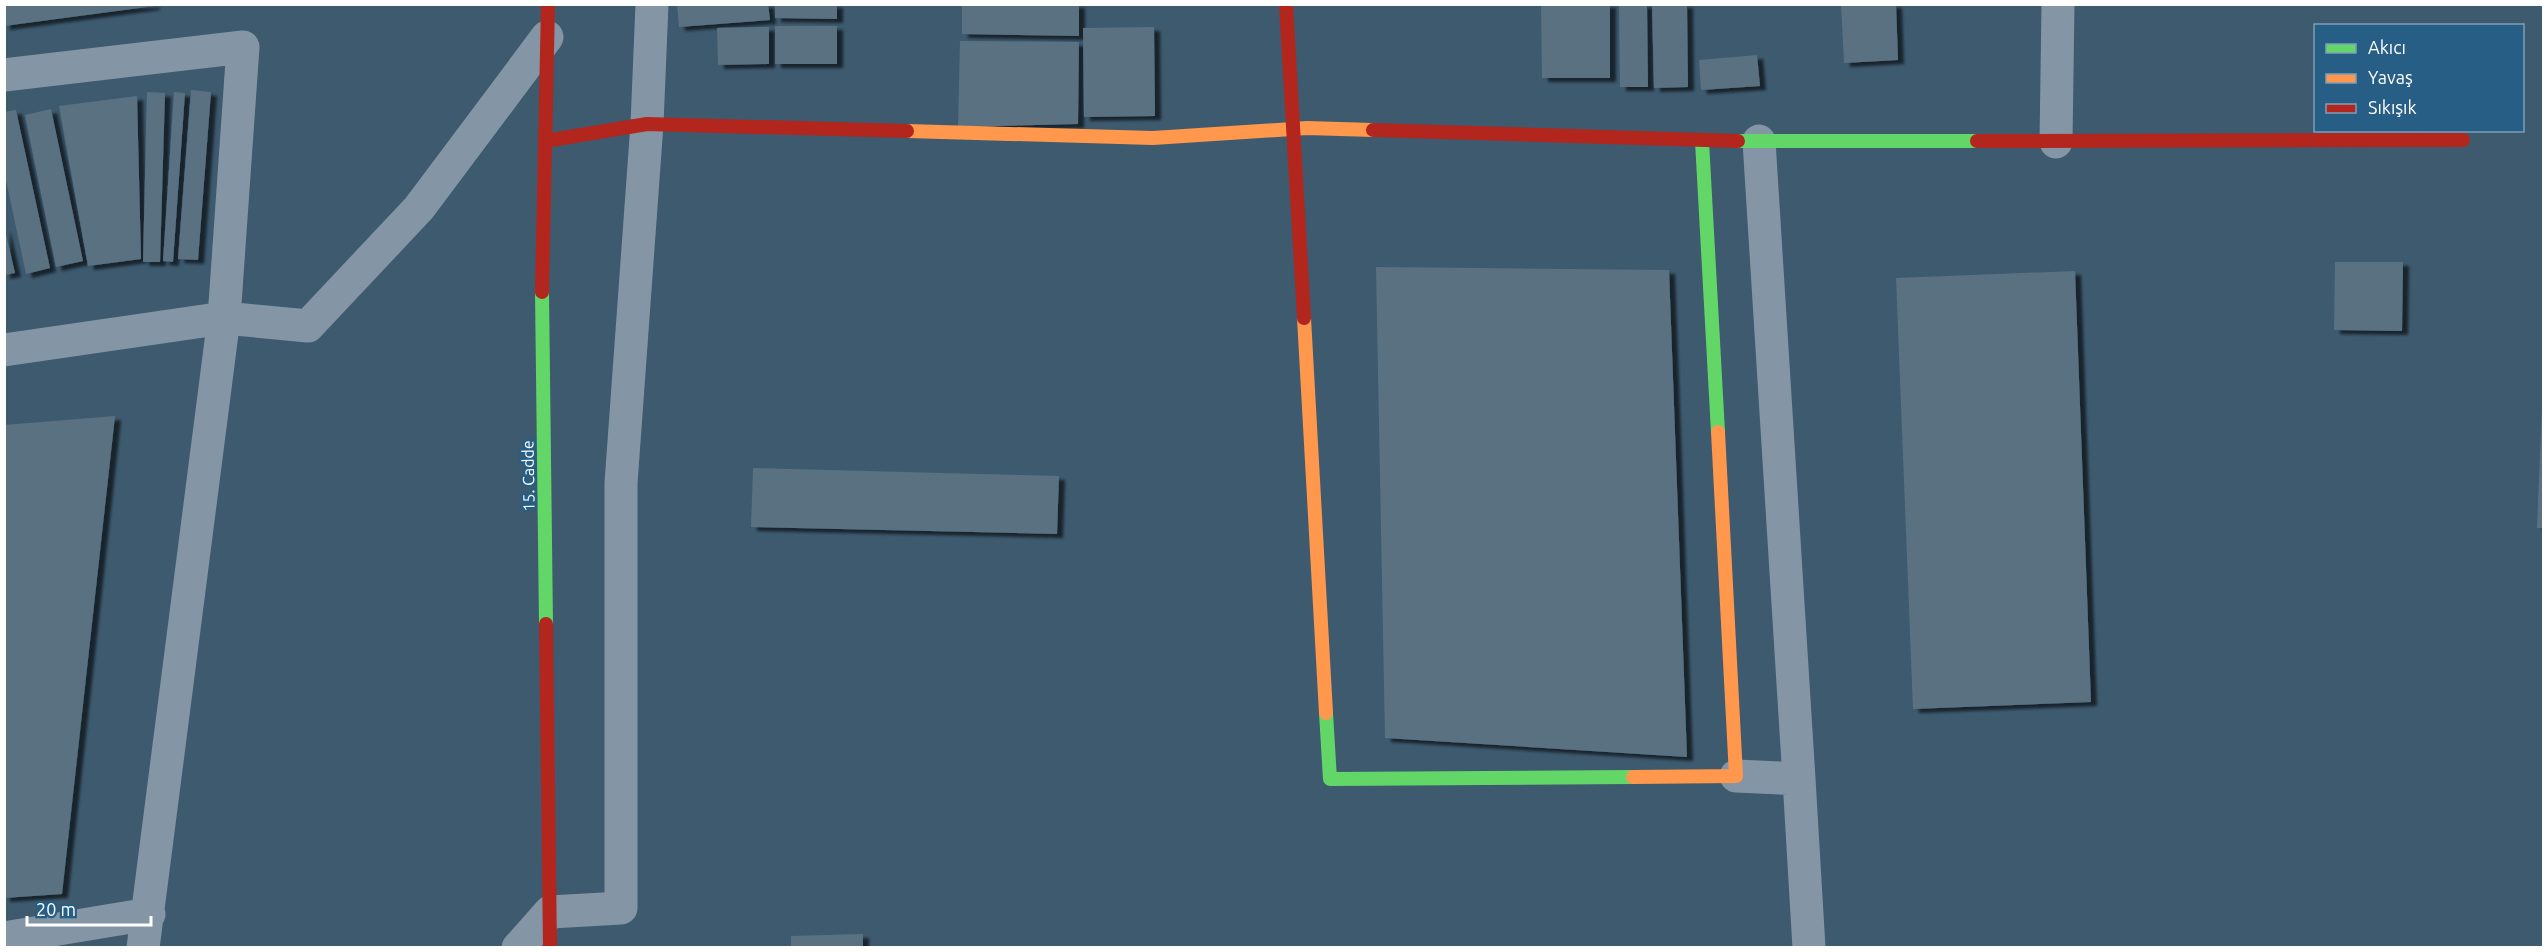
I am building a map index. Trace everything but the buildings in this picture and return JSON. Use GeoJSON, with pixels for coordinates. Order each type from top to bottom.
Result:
{"type":"FeatureCollection","features":[{"type":"Feature","properties":{"kind":"street","name":"15. Cadde"},"geometry":{"type":"LineString","coordinates":[[548,4],[542,287],[550,948]]}},
{"type":"Feature","properties":{"kind":"street"},"geometry":{"type":"LineString","coordinates":[[518,948],[550,912],[621,908],[621,483],[647,124],[652,4]]}},
{"type":"Feature","properties":{"kind":"street"},"geometry":{"type":"LineString","coordinates":[[1286,4],[1330,779],[1736,776],[1799,779]]}},
{"type":"Feature","properties":{"kind":"street"},"geometry":{"type":"LineString","coordinates":[[2056,142],[2058,4]]}},
{"type":"Feature","properties":{"kind":"street"},"geometry":{"type":"LineString","coordinates":[[4,350],[224,318],[308,326],[419,208],[547,37]]}},
{"type":"Feature","properties":{"kind":"street"},"geometry":{"type":"LineString","coordinates":[[4,75],[243,47],[224,318],[143,948]]}},
{"type":"Feature","properties":{"kind":"street"},"geometry":{"type":"LineString","coordinates":[[545,141],[647,124],[1153,138],[1292,129],[1702,141],[2463,140]]}},
{"type":"Feature","properties":{"kind":"street"},"geometry":{"type":"LineString","coordinates":[[1702,141],[1736,776]]}},
{"type":"Feature","properties":{"kind":"street"},"geometry":{"type":"LineString","coordinates":[[1760,141],[1809,948]]}},
{"type":"Feature","properties":{"kind":"street"},"geometry":{"type":"LineString","coordinates":[[4,938],[149,914]]}},
{"type":"Feature","properties":{"kind":"traffic: fast"},"geometry":{"type":"LineString","coordinates":[[1702,141],[1718,432]]}},
{"type":"Feature","properties":{"kind":"traffic: fast"},"geometry":{"type":"LineString","coordinates":[[1738,141],[1977,141]]}},
{"type":"Feature","properties":{"kind":"traffic: fast"},"geometry":{"type":"LineString","coordinates":[[542,292],[546,624]]}},
{"type":"Feature","properties":{"kind":"traffic: fast"},"geometry":{"type":"LineString","coordinates":[[1326,713],[1330,779],[1633,777]]}},
{"type":"Feature","properties":{"kind":"traffic: slow"},"geometry":{"type":"LineString","coordinates":[[907,131],[1153,138],[1307,128],[1373,130]]}},
{"type":"Feature","properties":{"kind":"traffic: slow"},"geometry":{"type":"LineString","coordinates":[[1304,318],[1326,713]]}},
{"type":"Feature","properties":{"kind":"traffic: slow"},"geometry":{"type":"LineString","coordinates":[[1633,777],[1736,776],[1718,432]]}},
{"type":"Feature","properties":{"kind":"traffic: jam"},"geometry":{"type":"LineString","coordinates":[[542,292],[548,4]]}},
{"type":"Feature","properties":{"kind":"traffic: jam"},"geometry":{"type":"LineString","coordinates":[[1286,4],[1304,318]]}},
{"type":"Feature","properties":{"kind":"traffic: jam"},"geometry":{"type":"LineString","coordinates":[[545,141],[647,124],[907,131]]}},
{"type":"Feature","properties":{"kind":"traffic: jam"},"geometry":{"type":"LineString","coordinates":[[1373,130],[1738,141]]}},
{"type":"Feature","properties":{"kind":"traffic: jam"},"geometry":{"type":"LineString","coordinates":[[1977,141],[2463,140]]}},
{"type":"Feature","properties":{"kind":"traffic: jam"},"geometry":{"type":"LineString","coordinates":[[546,624],[550,948]]}}]}
